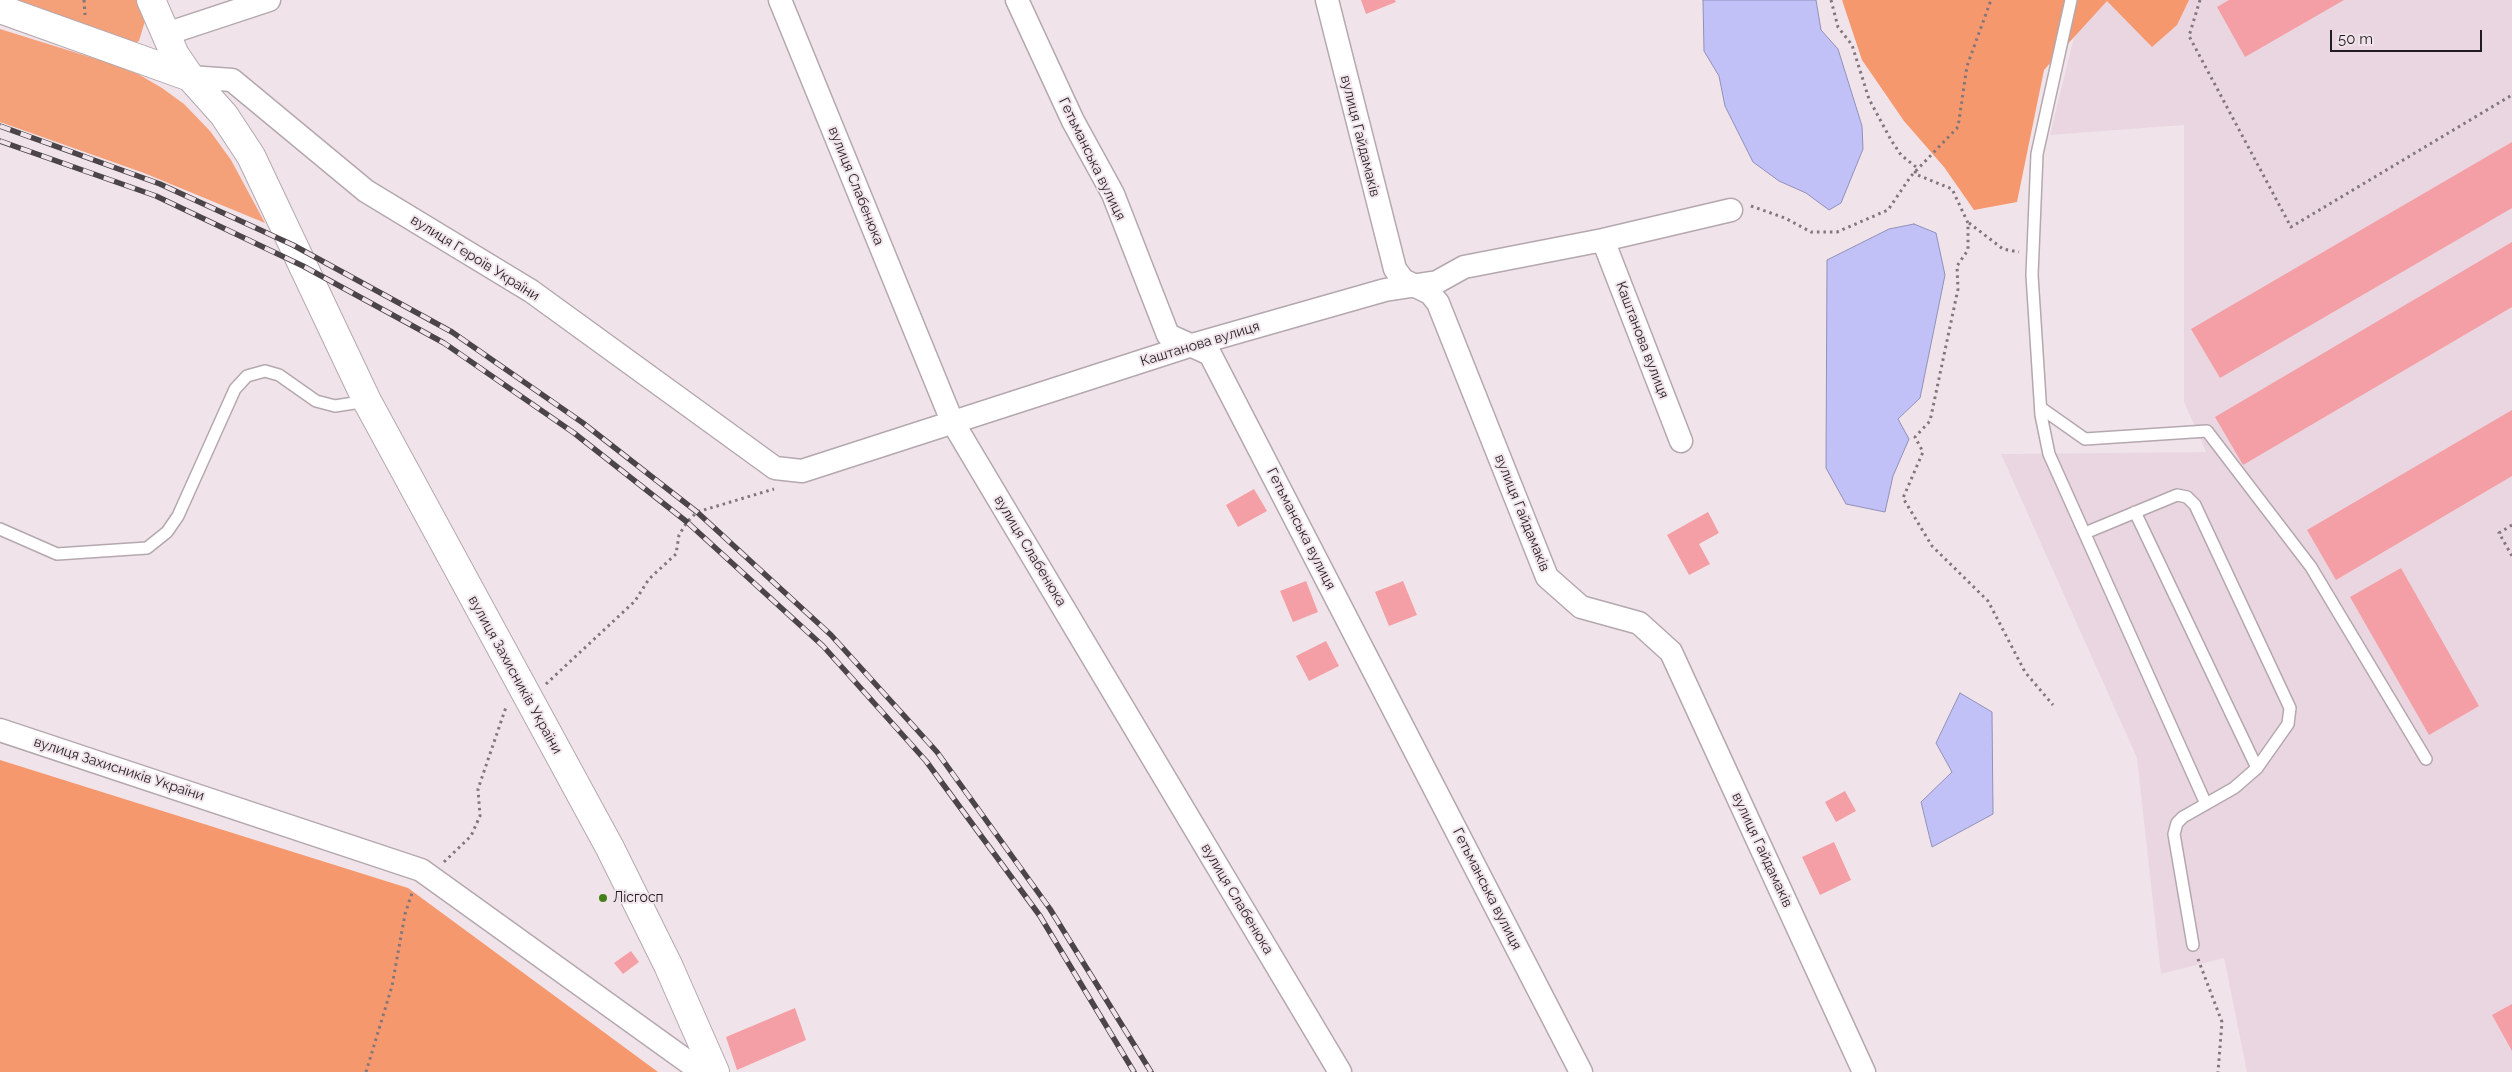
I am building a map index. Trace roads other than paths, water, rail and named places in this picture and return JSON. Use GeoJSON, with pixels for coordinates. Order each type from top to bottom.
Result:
{"type":"FeatureCollection","features":[{"type":"Feature","properties":{"kind":"street"},"geometry":{"type":"LineString","coordinates":[[151,0],[175,55],[190,77]]}},
{"type":"Feature","properties":{"kind":"street"},"geometry":{"type":"LineString","coordinates":[[166,34],[269,0]]}},
{"type":"Feature","properties":{"kind":"street","name":"вулиця Слабенюка"},"geometry":{"type":"LineString","coordinates":[[780,0],[952,422],[1340,1072]]}},
{"type":"Feature","properties":{"kind":"street","name":"Гетьманська вулиця"},"geometry":{"type":"LineString","coordinates":[[1017,0],[1073,121],[1112,194],[1168,335],[1210,354],[1581,1072]]}},
{"type":"Feature","properties":{"kind":"street","name":"вулиця Гайдамаків"},"geometry":{"type":"LineString","coordinates":[[1327,0],[1388,248],[1395,268],[1403,280],[1430,293],[1438,302],[1547,577],[1581,607],[1639,623],[1671,652],[1864,1072]]}},
{"type":"Feature","properties":{"kind":"street"},"geometry":{"type":"LineString","coordinates":[[0,9],[190,77]]}},
{"type":"Feature","properties":{"kind":"street","name":"вулиця Захисників України"},"geometry":{"type":"LineString","coordinates":[[190,77],[224,115],[251,156],[367,401],[610,848],[668,966],[715,1072]]}},
{"type":"Feature","properties":{"kind":"street","name":"вулиця Героїв України"},"geometry":{"type":"LineString","coordinates":[[190,77],[232,80],[366,190],[531,291],[775,468],[802,471]]}},
{"type":"Feature","properties":{"kind":"street","name":"Каштанова вулиця"},"geometry":{"type":"LineString","coordinates":[[802,471],[1192,345],[1385,290],[1437,282],[1464,267],[1603,240],[1731,210]]}},
{"type":"Feature","properties":{"kind":"street","name":"Каштанова вулиця"},"geometry":{"type":"LineString","coordinates":[[1603,240],[1681,441]]}},
{"type":"Feature","properties":{"kind":"street","name":"вулиця Захисників України"},"geometry":{"type":"LineString","coordinates":[[0,730],[421,870],[702,1072]]}},
{"type":"Feature","properties":{"kind":"lane"},"geometry":{"type":"LineString","coordinates":[[2072,0],[2037,154],[2032,275],[2041,408],[2048,454],[2085,532],[2206,804]]}},
{"type":"Feature","properties":{"kind":"lane"},"geometry":{"type":"LineString","coordinates":[[0,529],[57,554],[147,548],[167,532],[178,516],[235,389],[247,376],[265,371],[279,375],[316,401],[336,406],[367,401]]}},
{"type":"Feature","properties":{"kind":"lane"},"geometry":{"type":"LineString","coordinates":[[2041,408],[2085,439],[2207,431],[2311,567],[2426,760]]}},
{"type":"Feature","properties":{"kind":"lane"},"geometry":{"type":"LineString","coordinates":[[2085,532],[2177,495],[2187,497],[2195,505],[2290,708],[2288,724],[2257,768],[2234,788],[2183,816],[2177,823],[2174,834],[2193,945]]}},
{"type":"Feature","properties":{"kind":"lane"},"geometry":{"type":"LineString","coordinates":[[2136,512],[2257,768]]}},
{"type":"Feature","properties":{"kind":"water"},"geometry":{"type":"Polygon","coordinates":[[[1703,0],[1816,0],[1821,30],[1838,49],[1862,126],[1863,149],[1841,203],[1829,210],[1806,193],[1779,181],[1753,162],[1725,106],[1719,76],[1704,51],[1703,0]]]}},
{"type":"Feature","properties":{"kind":"water"},"geometry":{"type":"Polygon","coordinates":[[[1914,224],[1936,233],[1945,275],[1920,398],[1898,419],[1909,439],[1893,476],[1885,512],[1846,504],[1826,468],[1827,260],[1889,229],[1914,224]]]}},
{"type":"Feature","properties":{"kind":"water"},"geometry":{"type":"Polygon","coordinates":[[[1960,693],[1992,712],[1993,814],[1932,847],[1921,802],[1952,772],[1936,743],[1960,693]]]}},
{"type":"Feature","properties":{"kind":"railway"},"geometry":{"type":"LineString","coordinates":[[0,126],[160,184],[293,245],[452,332],[583,423],[697,512],[831,635],[937,752],[1050,909],[1151,1072]]}},
{"type":"Feature","properties":{"kind":"railway"},"geometry":{"type":"LineString","coordinates":[[0,141],[156,196],[303,266],[444,343],[574,433],[687,522],[823,646],[926,761],[1040,916],[1134,1072]]}},
{"type":"Feature","properties":{"kind":"place","name":"Лісгосп"},"geometry":{"type":"Point","coordinates":[603,898]}}]}
